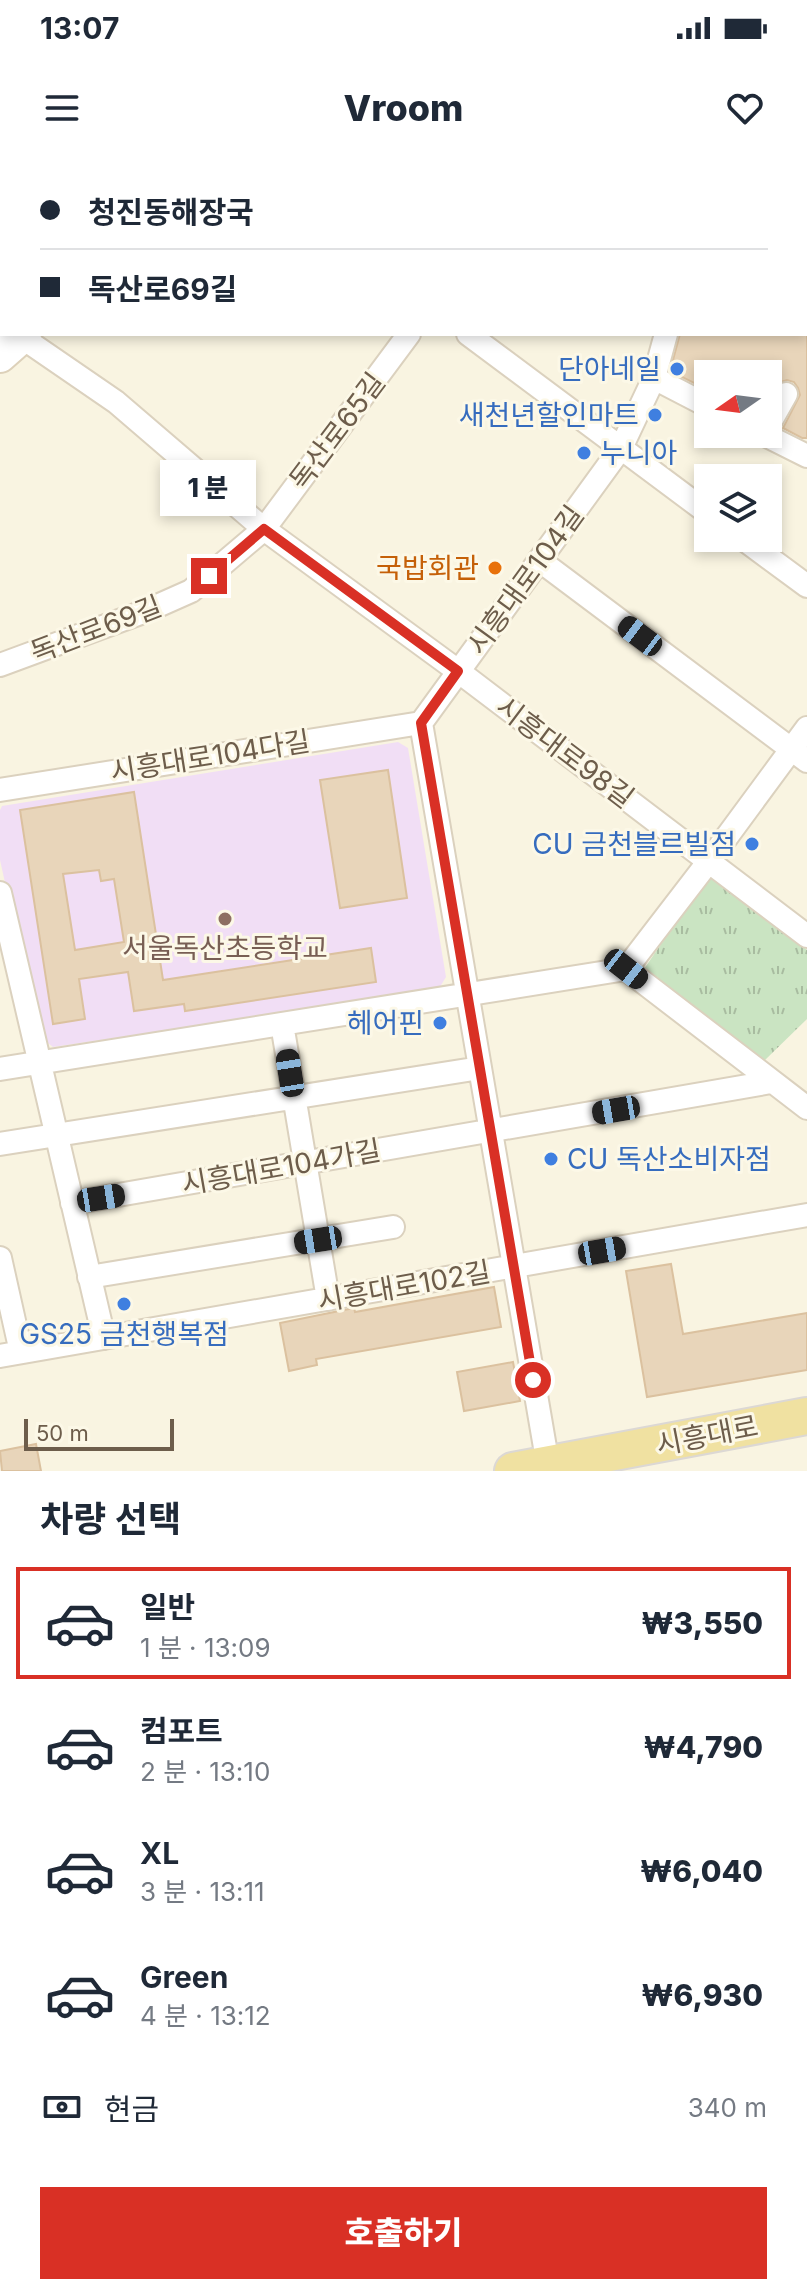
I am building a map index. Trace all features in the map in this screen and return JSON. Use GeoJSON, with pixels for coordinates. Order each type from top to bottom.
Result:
{"type":"FeatureCollection","features":[{"type":"Feature","properties":{"kind":"main road","name":"시흥대로"},"geometry":{"type":"LineString","coordinates":[[513,1471],[807,1416]]}},
{"type":"Feature","properties":{"kind":"street","name":"시흥대로98길"},"geometry":{"type":"LineString","coordinates":[[11,336],[116,402],[264,529],[458,671],[807,936]]}},
{"type":"Feature","properties":{"kind":"street","name":"독산로65길"},"geometry":{"type":"LineString","coordinates":[[264,529],[408,336]]}},
{"type":"Feature","properties":{"kind":"street"},"geometry":{"type":"LineString","coordinates":[[471,336],[694,503]]}},
{"type":"Feature","properties":{"kind":"street","name":"시흥대로104길"},"geometry":{"type":"LineString","coordinates":[[421,723],[621,448],[654,378],[665,336]]}},
{"type":"Feature","properties":{"kind":"street"},"geometry":{"type":"LineString","coordinates":[[654,378],[694,399]]}},
{"type":"Feature","properties":{"kind":"street"},"geometry":{"type":"LineString","coordinates":[[782,401],[786,394]]}},
{"type":"Feature","properties":{"kind":"street"},"geometry":{"type":"LineString","coordinates":[[782,444],[807,456]]}},
{"type":"Feature","properties":{"kind":"street","name":"독산로69길"},"geometry":{"type":"LineString","coordinates":[[0,665],[191,591],[264,529]]}},
{"type":"Feature","properties":{"kind":"street"},"geometry":{"type":"LineString","coordinates":[[761,552],[807,586]]}},
{"type":"Feature","properties":{"kind":"street"},"geometry":{"type":"LineString","coordinates":[[539,560],[799,755]]}},
{"type":"Feature","properties":{"kind":"street"},"geometry":{"type":"LineString","coordinates":[[421,723],[548,1465]]}},
{"type":"Feature","properties":{"kind":"street","name":"시흥대로104다길"},"geometry":{"type":"LineString","coordinates":[[0,790],[421,723]]}},
{"type":"Feature","properties":{"kind":"street"},"geometry":{"type":"LineString","coordinates":[[0,1069],[626,969],[709,861],[799,755],[807,728]]}},
{"type":"Feature","properties":{"kind":"street"},"geometry":{"type":"LineString","coordinates":[[0,893],[104,1338]]}},
{"type":"Feature","properties":{"kind":"street"},"geometry":{"type":"LineString","coordinates":[[626,969],[807,1108]]}},
{"type":"Feature","properties":{"kind":"street"},"geometry":{"type":"LineString","coordinates":[[282,1024],[328,1299]]}},
{"type":"Feature","properties":{"kind":"street"},"geometry":{"type":"LineString","coordinates":[[0,1144],[480,1068]]}},
{"type":"Feature","properties":{"kind":"street","name":"시흥대로104가길"},"geometry":{"type":"LineString","coordinates":[[72,1203],[771,1082]]}},
{"type":"Feature","properties":{"kind":"street","name":"시흥대로102길"},"geometry":{"type":"LineString","coordinates":[[11,1354],[807,1215]]}},
{"type":"Feature","properties":{"kind":"street"},"geometry":{"type":"LineString","coordinates":[[89,1277],[393,1227]]}},
{"type":"Feature","properties":{"kind":"street"},"geometry":{"type":"LineString","coordinates":[[0,1258],[11,1354]]}},
{"type":"Feature","properties":{"kind":"shaded area","name":"서울독산초등학교"},"geometry":{"type":"Polygon","coordinates":[[[398,742],[408,748],[446,977],[438,990],[53,1047],[39,1036],[0,860],[2,806],[398,742]]]}},
{"type":"Feature","properties":{"kind":"green space"},"geometry":{"type":"Polygon","coordinates":[[[709,874],[807,950],[807,1019],[764,1061],[644,969],[709,874]]]}},
{"type":"Feature","properties":{"kind":"building"},"geometry":{"type":"Polygon","coordinates":[[[679,336],[807,336],[807,438],[783,428],[800,395],[794,382],[782,381],[782,360],[694,360],[694,383],[670,371],[679,336]]]}},
{"type":"Feature","properties":{"kind":"building"},"geometry":{"type":"Polygon","coordinates":[[[388,770],[407,898],[340,908],[320,780],[388,770]]]}},
{"type":"Feature","properties":{"kind":"building"},"geometry":{"type":"Polygon","coordinates":[[[134,792],[163,980],[371,948],[376,982],[185,1011],[184,1004],[134,1011],[128,972],[79,979],[85,1019],[53,1024],[20,810],[134,792]],[[99,870],[63,874],[75,950],[124,942],[114,879],[101,881],[99,870]]]}},
{"type":"Feature","properties":{"kind":"building"},"geometry":{"type":"Polygon","coordinates":[[[671,1264],[683,1334],[807,1313],[807,1370],[647,1397],[626,1271],[671,1264]]]}},
{"type":"Feature","properties":{"kind":"building"},"geometry":{"type":"Polygon","coordinates":[[[494,1287],[501,1327],[316,1359],[317,1365],[289,1371],[280,1323],[354,1308],[355,1312],[494,1287]]]}},
{"type":"Feature","properties":{"kind":"building"},"geometry":{"type":"Polygon","coordinates":[[[513,1362],[520,1401],[464,1411],[457,1372],[513,1362]]]}},
{"type":"Feature","properties":{"kind":"building"},"geometry":{"type":"Polygon","coordinates":[[[36,1444],[41,1471],[2,1471],[0,1451],[36,1444]]]}},
{"type":"Feature","properties":{"kind":"place","name":"단아네일"},"geometry":{"type":"Point","coordinates":[677,369]}},
{"type":"Feature","properties":{"kind":"place","name":"새천년할인마트"},"geometry":{"type":"Point","coordinates":[655,415]}},
{"type":"Feature","properties":{"kind":"place","name":"누니아"},"geometry":{"type":"Point","coordinates":[584,453]}},
{"type":"Feature","properties":{"kind":"place","name":"국밥회관"},"geometry":{"type":"Point","coordinates":[495,568]}},
{"type":"Feature","properties":{"kind":"place","name":"CU 금천블르빌점"},"geometry":{"type":"Point","coordinates":[752,844]}},
{"type":"Feature","properties":{"kind":"place","name":"서울독산초등학교"},"geometry":{"type":"Point","coordinates":[225,919]}},
{"type":"Feature","properties":{"kind":"place","name":"헤어핀"},"geometry":{"type":"Point","coordinates":[440,1023]}},
{"type":"Feature","properties":{"kind":"place","name":"CU 독산소비자점"},"geometry":{"type":"Point","coordinates":[551,1159]}},
{"type":"Feature","properties":{"kind":"place","name":"GS25 금천행복점"},"geometry":{"type":"Point","coordinates":[124,1304]}},
{"type":"Feature","properties":{"kind":"route"},"geometry":{"type":"LineString","coordinates":[[209,576],[264,529],[458,671],[421,723],[533,1380]]}}]}
